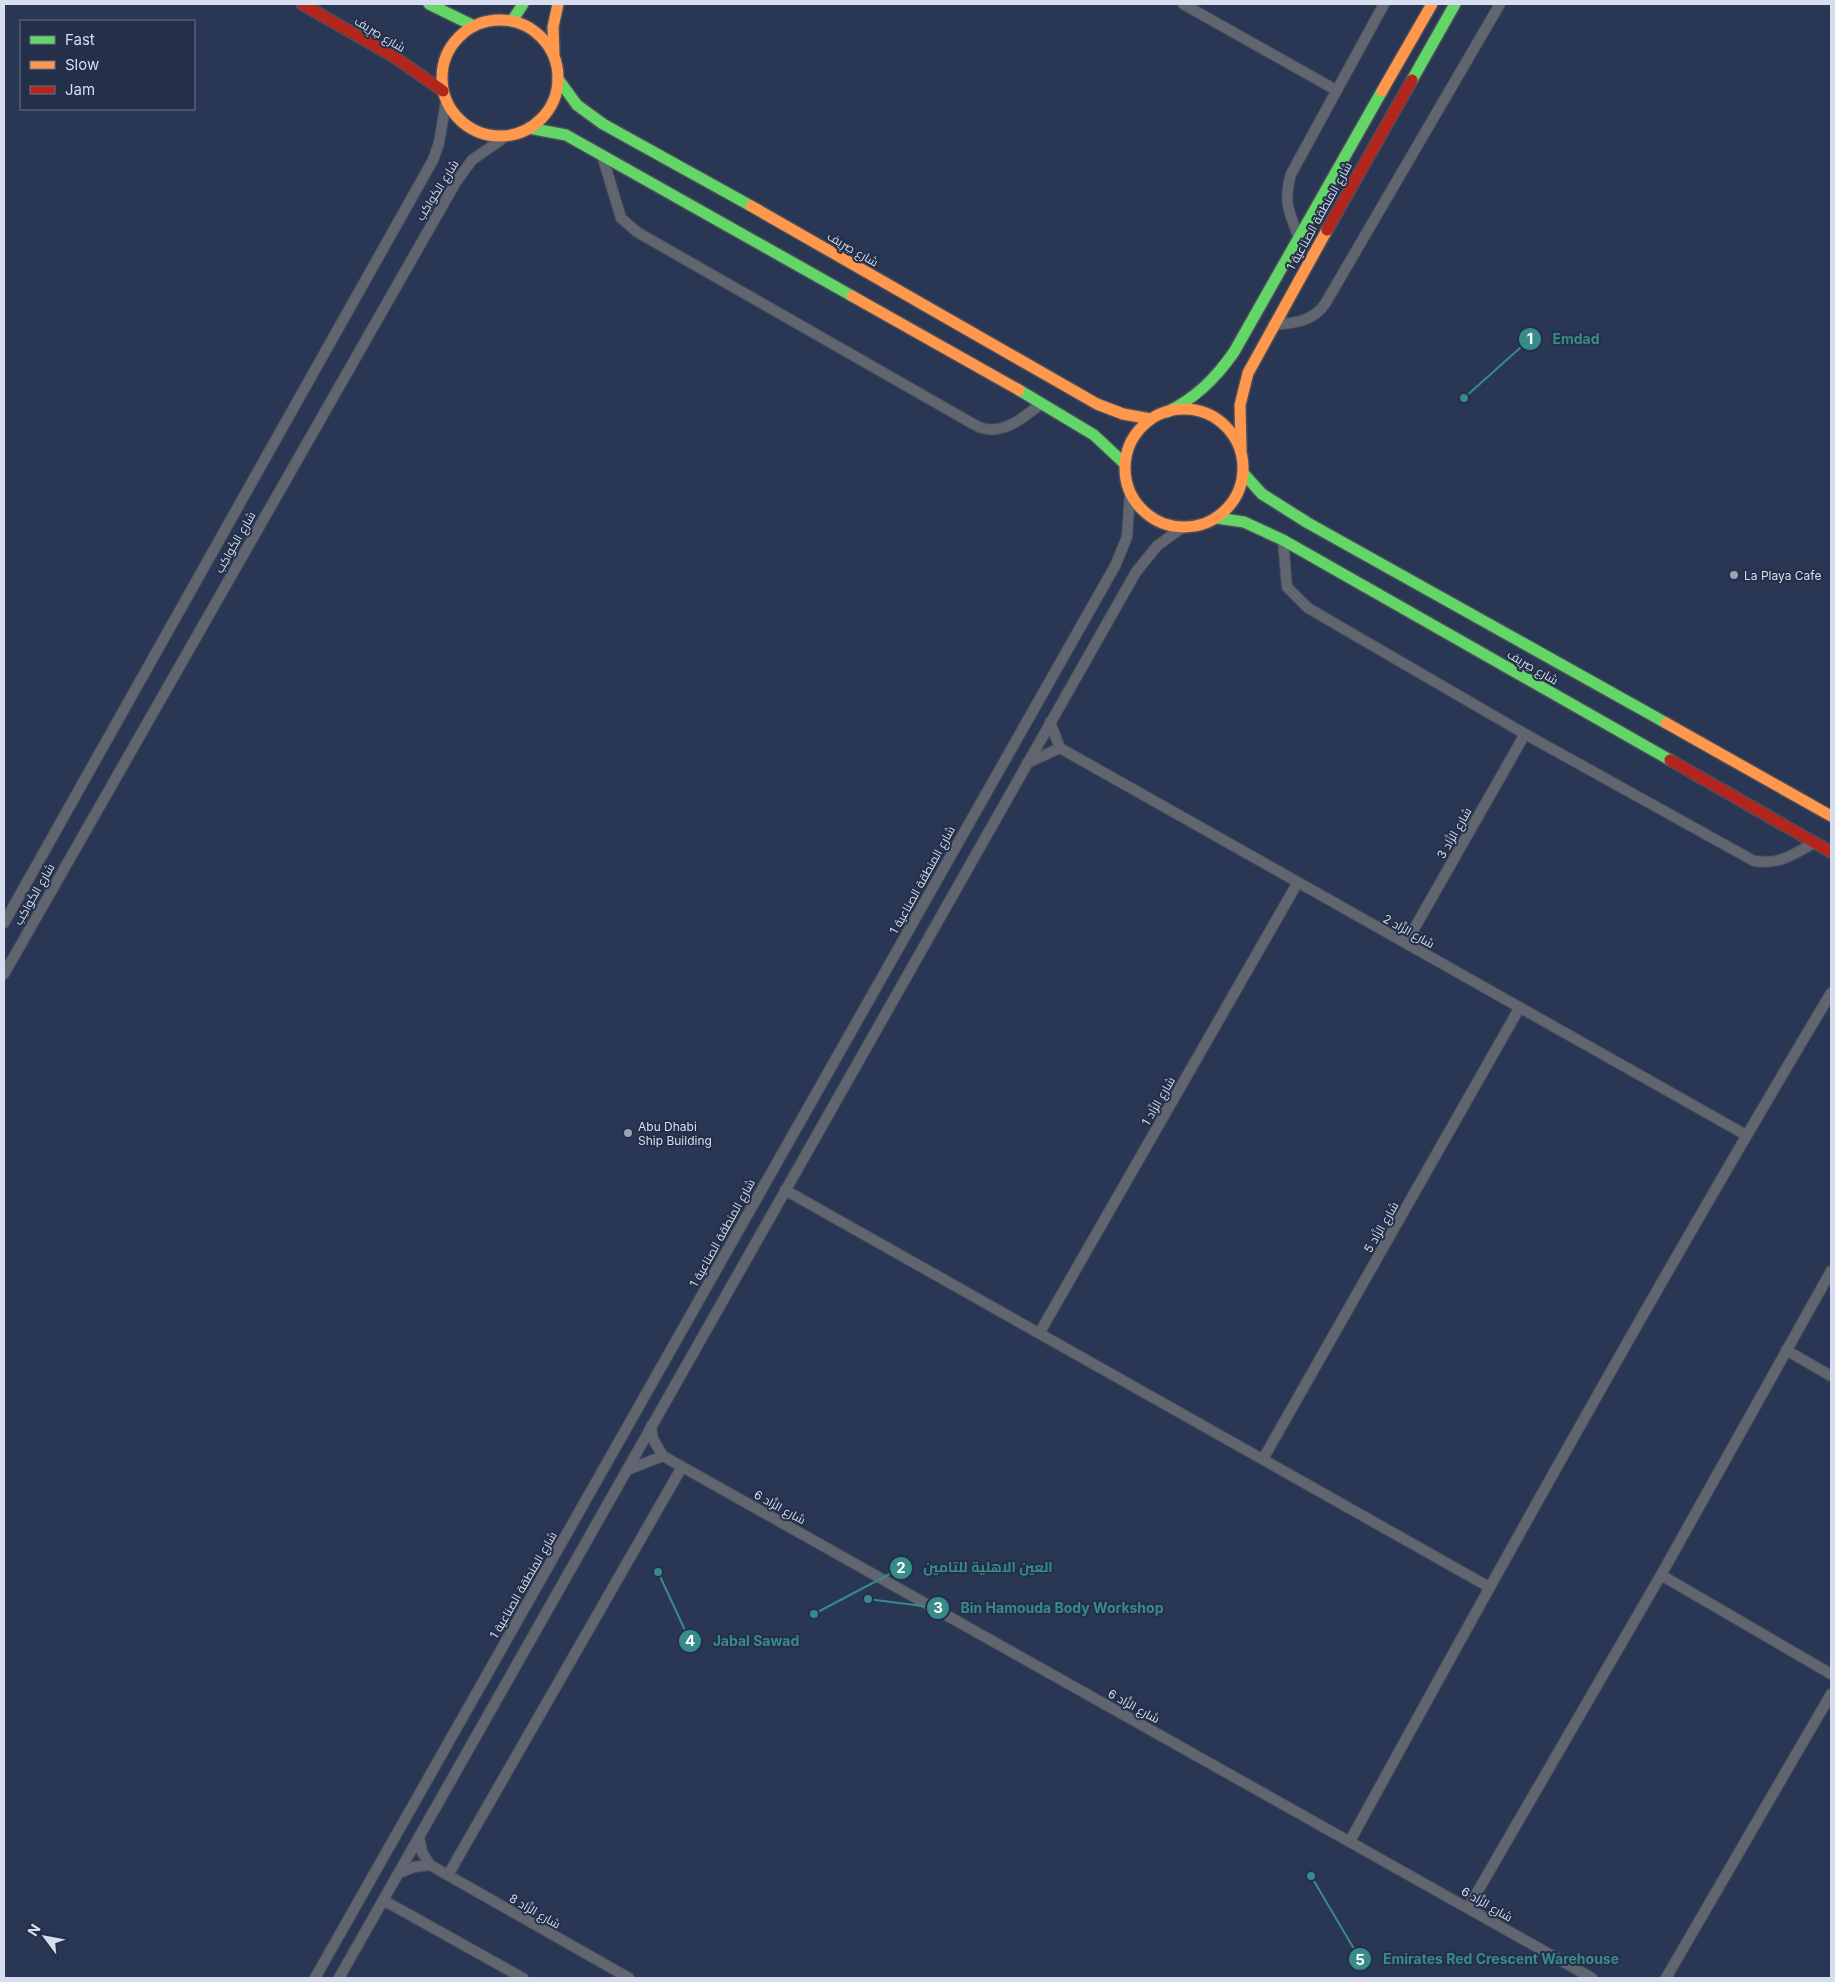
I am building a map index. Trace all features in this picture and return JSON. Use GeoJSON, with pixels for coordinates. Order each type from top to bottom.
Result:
{"type":"FeatureCollection","features":[{"type":"Feature","properties":{"kind":"main road","name":"شارع صِرِيف"},"geometry":{"type":"LineString","coordinates":[[302,4],[396,58],[444,96]]}},
{"type":"Feature","properties":{"kind":"main road"},"geometry":{"type":"LineString","coordinates":[[429,4],[474,26]]}},
{"type":"Feature","properties":{"kind":"main road"},"geometry":{"type":"LineString","coordinates":[[512,21],[523,4]]}},
{"type":"Feature","properties":{"kind":"main road"},"geometry":{"type":"LineString","coordinates":[[555,59],[539,34],[526,26],[512,21],[499,20],[474,26],[461,34],[447,53],[441,75],[444,96],[452,112],[470,128],[481,134],[505,137],[530,128],[539,121],[553,102],[558,79],[553,27],[558,4]]}},
{"type":"Feature","properties":{"kind":"main road","name":"شارع المنطقة الصناعية 1"},"geometry":{"type":"LineString","coordinates":[[1167,412],[1186,403],[1218,376],[1234,352],[1432,4]]}},
{"type":"Feature","properties":{"kind":"main road","name":"شارع المنطقة الصناعية 1"},"geometry":{"type":"LineString","coordinates":[[1241,451],[1237,424],[1241,389],[1253,361],[1455,4]]}},
{"type":"Feature","properties":{"kind":"main road","name":"شارع صِرِيف"},"geometry":{"type":"LineString","coordinates":[[558,79],[573,103],[596,120],[660,154],[1097,404],[1123,414],[1151,419]]}},
{"type":"Feature","properties":{"kind":"main road"},"geometry":{"type":"LineString","coordinates":[[530,128],[557,132],[602,155],[1042,403],[1094,435],[1125,464]]}},
{"type":"Feature","properties":{"kind":"main road"},"geometry":{"type":"LineString","coordinates":[[1186,409],[1204,412],[1220,421],[1233,435],[1241,451],[1243,473],[1239,490],[1230,506],[1217,518],[1195,526],[1166,525],[1152,518],[1139,507],[1130,493],[1125,464],[1129,447],[1138,432],[1151,419],[1167,412],[1186,409]]}},
{"type":"Feature","properties":{"kind":"main road","name":"شارع صِرِيف"},"geometry":{"type":"LineString","coordinates":[[1243,473],[1262,494],[1308,523],[1831,816]]}},
{"type":"Feature","properties":{"kind":"main road","name":"شارع صِرِيف"},"geometry":{"type":"LineString","coordinates":[[1217,518],[1244,522],[1283,540],[1831,852]]}},
{"type":"Feature","properties":{"kind":"street"},"geometry":{"type":"LineString","coordinates":[[1183,4],[1336,90]]}},
{"type":"Feature","properties":{"kind":"street"},"geometry":{"type":"LineString","coordinates":[[1299,238],[1287,207],[1287,189],[1291,174],[1384,4]]}},
{"type":"Feature","properties":{"kind":"street"},"geometry":{"type":"LineString","coordinates":[[1273,325],[1306,320],[1320,311],[1325,304],[1500,4]]}},
{"type":"Feature","properties":{"kind":"street","name":"شارع الكَواكِب"},"geometry":{"type":"LineString","coordinates":[[4,923],[433,160],[439,144],[444,96]]}},
{"type":"Feature","properties":{"kind":"street","name":"شارع الكَواكِب"},"geometry":{"type":"LineString","coordinates":[[4,974],[456,182],[472,160],[505,137]]}},
{"type":"Feature","properties":{"kind":"street"},"geometry":{"type":"LineString","coordinates":[[602,155],[621,218],[637,232],[976,425],[994,430],[1016,424],[1042,403]]}},
{"type":"Feature","properties":{"kind":"street","name":"شارع المنطقة الصناعية 1"},"geometry":{"type":"LineString","coordinates":[[316,1978],[1115,566],[1127,537],[1130,493]]}},
{"type":"Feature","properties":{"kind":"street"},"geometry":{"type":"LineString","coordinates":[[339,1978],[1142,562],[1157,546],[1183,527]]}},
{"type":"Feature","properties":{"kind":"street"},"geometry":{"type":"LineString","coordinates":[[1283,540],[1287,587],[1308,608],[1525,734],[1754,861],[1769,863],[1785,859],[1814,843]]}},
{"type":"Feature","properties":{"kind":"street"},"geometry":{"type":"LineString","coordinates":[[1027,763],[1060,748],[1050,722]]}},
{"type":"Feature","properties":{"kind":"street","name":"شارع الزَّاد 3"},"geometry":{"type":"LineString","coordinates":[[1406,943],[1525,734]]}},
{"type":"Feature","properties":{"kind":"street","name":"شارع الزَّاد 2"},"geometry":{"type":"LineString","coordinates":[[1060,748],[1746,1135]]}},
{"type":"Feature","properties":{"kind":"street","name":"شارع الزَّاد 1"},"geometry":{"type":"LineString","coordinates":[[1040,1332],[1298,882]]}},
{"type":"Feature","properties":{"kind":"street"},"geometry":{"type":"LineString","coordinates":[[1350,1842],[1489,1587],[1746,1135],[1831,993]]}},
{"type":"Feature","properties":{"kind":"street","name":"شارع الزَّاد 5"},"geometry":{"type":"LineString","coordinates":[[1263,1459],[1520,1007]]}},
{"type":"Feature","properties":{"kind":"street"},"geometry":{"type":"LineString","coordinates":[[785,1190],[1040,1332],[1489,1587]]}},
{"type":"Feature","properties":{"kind":"street"},"geometry":{"type":"LineString","coordinates":[[1468,1908],[1661,1575],[1831,1272]]}},
{"type":"Feature","properties":{"kind":"street"},"geometry":{"type":"LineString","coordinates":[[1786,1350],[1831,1376]]}},
{"type":"Feature","properties":{"kind":"street"},"geometry":{"type":"LineString","coordinates":[[627,1470],[663,1456],[653,1439],[651,1426]]}},
{"type":"Feature","properties":{"kind":"street","name":"شارع الزَّاد 6"},"geometry":{"type":"LineString","coordinates":[[663,1456],[1592,1978]]}},
{"type":"Feature","properties":{"kind":"street"},"geometry":{"type":"LineString","coordinates":[[448,1875],[682,1467]]}},
{"type":"Feature","properties":{"kind":"street"},"geometry":{"type":"LineString","coordinates":[[1661,1575],[1831,1674]]}},
{"type":"Feature","properties":{"kind":"street"},"geometry":{"type":"LineString","coordinates":[[1666,1978],[1831,1694]]}},
{"type":"Feature","properties":{"kind":"street"},"geometry":{"type":"LineString","coordinates":[[399,1873],[414,1867],[430,1865],[422,1852],[419,1837]]}},
{"type":"Feature","properties":{"kind":"street","name":"شارع الزَّاد 8"},"geometry":{"type":"LineString","coordinates":[[430,1865],[629,1978]]}},
{"type":"Feature","properties":{"kind":"street"},"geometry":{"type":"LineString","coordinates":[[383,1900],[523,1978]]}},
{"type":"Feature","properties":{"kind":"shaded area"},"geometry":{"type":"Polygon","coordinates":[[[4,4],[1831,4],[1831,1978],[4,1978],[4,4]]]}},
{"type":"Feature","properties":{"kind":"traffic: fast"},"geometry":{"type":"LineString","coordinates":[[429,4],[474,26]]}},
{"type":"Feature","properties":{"kind":"traffic: fast"},"geometry":{"type":"LineString","coordinates":[[512,21],[523,4]]}},
{"type":"Feature","properties":{"kind":"traffic: fast"},"geometry":{"type":"LineString","coordinates":[[1412,80],[1455,4]]}},
{"type":"Feature","properties":{"kind":"traffic: fast"},"geometry":{"type":"LineString","coordinates":[[558,79],[577,105],[603,124],[751,206]]}},
{"type":"Feature","properties":{"kind":"traffic: fast"},"geometry":{"type":"LineString","coordinates":[[1167,412],[1196,394],[1205,386],[1234,352],[1382,91]]}},
{"type":"Feature","properties":{"kind":"traffic: fast"},"geometry":{"type":"LineString","coordinates":[[529,128],[566,135],[852,296]]}},
{"type":"Feature","properties":{"kind":"traffic: fast"},"geometry":{"type":"LineString","coordinates":[[1019,390],[1094,435],[1125,464]]}},
{"type":"Feature","properties":{"kind":"traffic: fast"},"geometry":{"type":"LineString","coordinates":[[1243,473],[1262,494],[1308,523],[1666,723]]}},
{"type":"Feature","properties":{"kind":"traffic: fast"},"geometry":{"type":"LineString","coordinates":[[1217,518],[1244,522],[1283,540],[1670,760]]}},
{"type":"Feature","properties":{"kind":"traffic: slow"},"geometry":{"type":"LineString","coordinates":[[554,54],[553,27],[558,4]]}},
{"type":"Feature","properties":{"kind":"traffic: slow"},"geometry":{"type":"LineString","coordinates":[[1382,91],[1432,4]]}},
{"type":"Feature","properties":{"kind":"traffic: slow"},"geometry":{"type":"LineString","coordinates":[[500,20],[522,24],[541,37],[554,56],[558,78],[554,100],[541,119],[522,132],[500,136],[478,132],[459,119],[446,100],[442,78],[446,56],[459,37],[478,24],[500,20]]}},
{"type":"Feature","properties":{"kind":"traffic: slow"},"geometry":{"type":"LineString","coordinates":[[751,206],[1097,404],[1123,414],[1151,419]]}},
{"type":"Feature","properties":{"kind":"traffic: slow"},"geometry":{"type":"LineString","coordinates":[[1241,451],[1240,405],[1248,373],[1327,230]]}},
{"type":"Feature","properties":{"kind":"traffic: slow"},"geometry":{"type":"LineString","coordinates":[[852,296],[1019,390]]}},
{"type":"Feature","properties":{"kind":"traffic: slow"},"geometry":{"type":"LineString","coordinates":[[1184,409],[1206,414],[1226,426],[1238,446],[1243,468],[1238,490],[1226,510],[1206,522],[1184,527],[1162,522],[1142,510],[1130,490],[1125,468],[1130,446],[1142,426],[1162,414],[1184,409]]}},
{"type":"Feature","properties":{"kind":"traffic: slow"},"geometry":{"type":"LineString","coordinates":[[1666,723],[1831,816]]}},
{"type":"Feature","properties":{"kind":"traffic: jam"},"geometry":{"type":"LineString","coordinates":[[302,4],[396,58],[443,91]]}},
{"type":"Feature","properties":{"kind":"traffic: jam"},"geometry":{"type":"LineString","coordinates":[[1327,230],[1412,80]]}},
{"type":"Feature","properties":{"kind":"traffic: jam"},"geometry":{"type":"LineString","coordinates":[[1670,760],[1831,852]]}},
{"type":"Feature","properties":{"kind":"place","name":"Emdad"},"geometry":{"type":"Point","coordinates":[1464,398]}},
{"type":"Feature","properties":{"kind":"place","name":"La Playa Cafe"},"geometry":{"type":"Point","coordinates":[1734,575]}},
{"type":"Feature","properties":{"kind":"place","name":"Abu Dhabi Ship Building"},"geometry":{"type":"Point","coordinates":[628,1133]}},
{"type":"Feature","properties":{"kind":"place","name":"Jabal Sawad"},"geometry":{"type":"Point","coordinates":[658,1572]}},
{"type":"Feature","properties":{"kind":"place","name":"Bin Hamouda Body Workshop"},"geometry":{"type":"Point","coordinates":[868,1599]}},
{"type":"Feature","properties":{"kind":"place","name":"العين الاهلية للتامين"},"geometry":{"type":"Point","coordinates":[814,1614]}},
{"type":"Feature","properties":{"kind":"place","name":"Emirates Red Crescent Warehouse"},"geometry":{"type":"Point","coordinates":[1311,1876]}}]}
